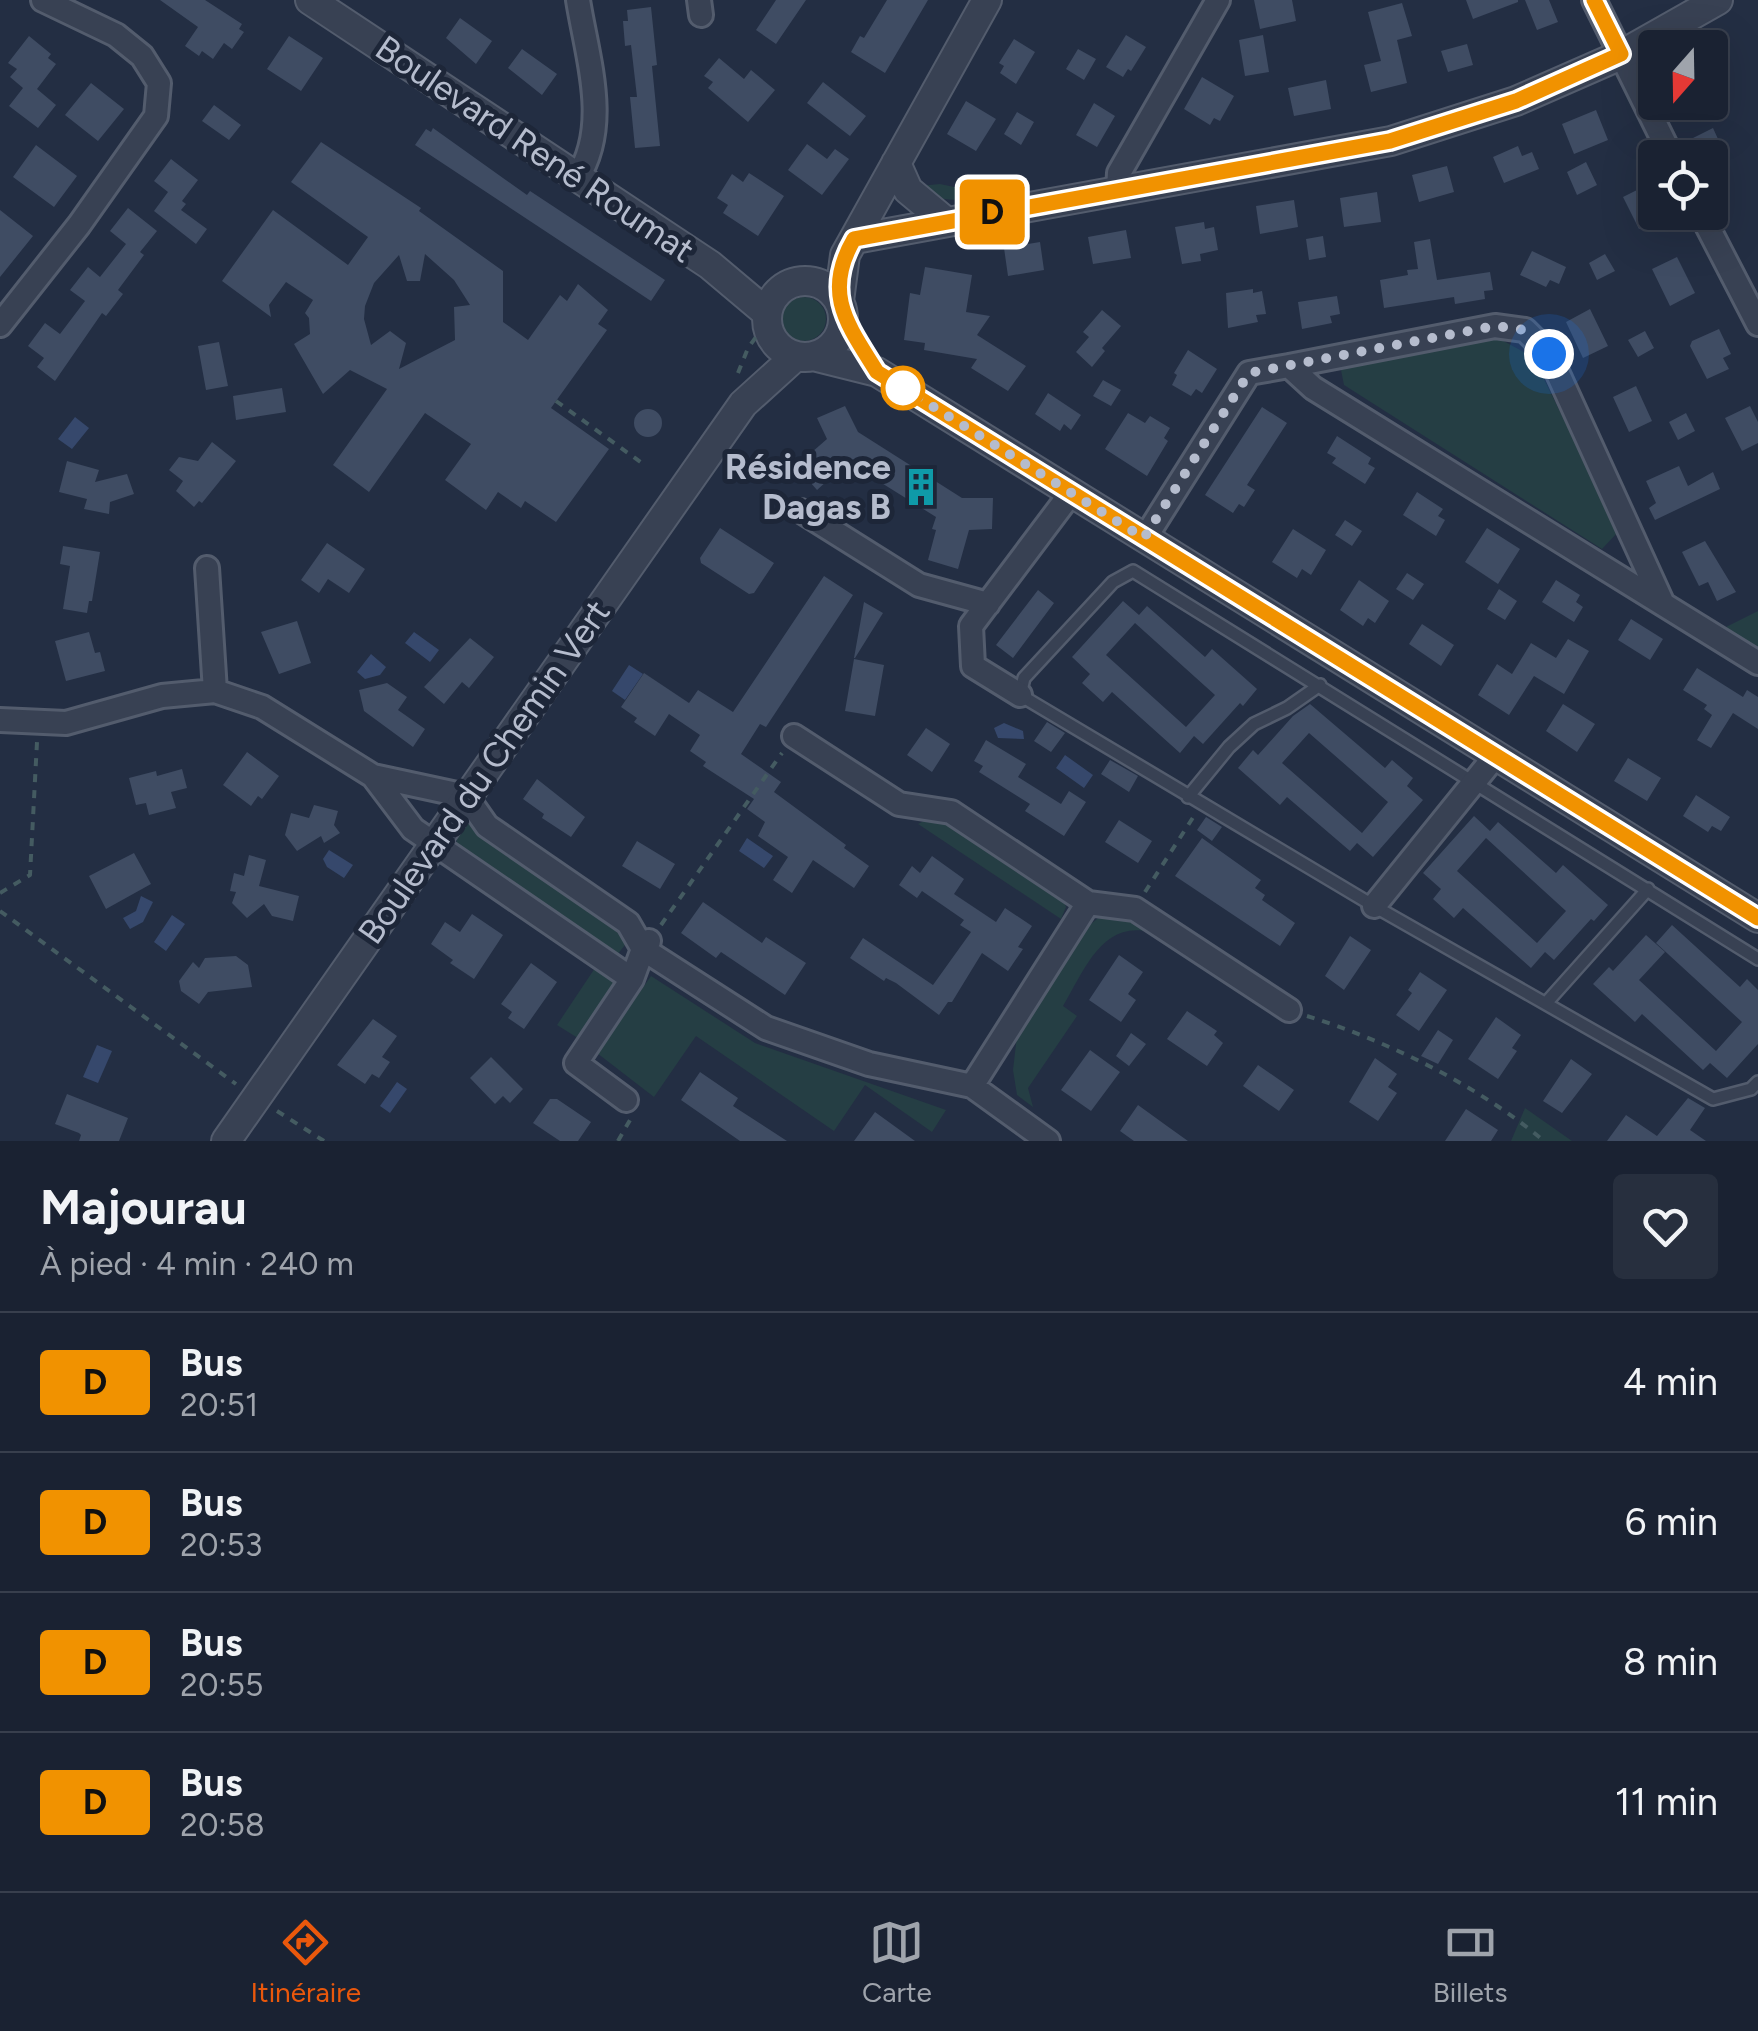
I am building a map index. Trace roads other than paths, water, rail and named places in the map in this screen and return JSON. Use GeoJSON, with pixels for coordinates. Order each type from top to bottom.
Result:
{"type":"FeatureCollection","features":[{"type":"Feature","properties":{"kind":"street"},"geometry":{"type":"LineString","coordinates":[[0,325],[156,116],[159,83],[142,56],[116,35],[43,0]]}},
{"type":"Feature","properties":{"kind":"street","name":"Boulevard René Roumat"},"geometry":{"type":"LineString","coordinates":[[310,0],[710,265],[778,305]]}},
{"type":"Feature","properties":{"kind":"street"},"geometry":{"type":"LineString","coordinates":[[577,178],[587,162],[597,123],[578,0]]}},
{"type":"Feature","properties":{"kind":"street"},"geometry":{"type":"LineString","coordinates":[[805,356],[823,352],[838,338],[850,247],[987,0]]}},
{"type":"Feature","properties":{"kind":"street"},"geometry":{"type":"LineString","coordinates":[[1118,190],[1118,173],[1218,0]]}},
{"type":"Feature","properties":{"kind":"street"},"geometry":{"type":"LineString","coordinates":[[1594,0],[1663,140]]}},
{"type":"Feature","properties":{"kind":"street"},"geometry":{"type":"LineString","coordinates":[[778,305],[850,247],[944,220],[1390,141],[1516,101],[1621,54],[1718,0]]}},
{"type":"Feature","properties":{"kind":"street"},"geometry":{"type":"LineString","coordinates":[[896,163],[908,190],[944,220]]}},
{"type":"Feature","properties":{"kind":"street"},"geometry":{"type":"LineString","coordinates":[[1709,230],[1758,324]]}},
{"type":"Feature","properties":{"kind":"street"},"geometry":{"type":"LineString","coordinates":[[778,305],[822,284],[877,372]]}},
{"type":"Feature","properties":{"kind":"street"},"geometry":{"type":"LineString","coordinates":[[778,305],[780,348],[877,372],[1758,918]]}},
{"type":"Feature","properties":{"kind":"street","name":"Boulevard du Chemin Vert"},"geometry":{"type":"LineString","coordinates":[[226,1141],[744,404],[778,305]]}},
{"type":"Feature","properties":{"kind":"street"},"geometry":{"type":"LineString","coordinates":[[1144,538],[1249,373],[1495,326],[1525,330],[1549,354],[1663,604]]}},
{"type":"Feature","properties":{"kind":"street","name":"Boulevard du Chemin Vert"},"geometry":{"type":"LineString","coordinates":[[744,404],[805,356]]}},
{"type":"Feature","properties":{"kind":"street"},"geometry":{"type":"LineString","coordinates":[[1289,366],[1313,388],[1758,663]]}},
{"type":"Feature","properties":{"kind":"street"},"geometry":{"type":"LineString","coordinates":[[1020,695],[974,666],[971,626],[1071,493]]}},
{"type":"Feature","properties":{"kind":"street"},"geometry":{"type":"LineString","coordinates":[[801,512],[919,585],[988,604]]}},
{"type":"Feature","properties":{"kind":"street"},"geometry":{"type":"LineString","coordinates":[[207,568],[215,691]]}},
{"type":"Feature","properties":{"kind":"street"},"geometry":{"type":"LineString","coordinates":[[0,720],[66,723],[162,696],[215,691],[262,707],[374,776],[466,796],[487,826],[628,923],[646,945],[766,1028],[869,1064],[972,1086],[1048,1141]]}},
{"type":"Feature","properties":{"kind":"street"},"geometry":{"type":"LineString","coordinates":[[794,736],[899,804],[951,812],[1088,903],[1135,909],[1289,1010]]}},
{"type":"Feature","properties":{"kind":"street"},"geometry":{"type":"LineString","coordinates":[[1374,906],[1496,755]]}},
{"type":"Feature","properties":{"kind":"street"},"geometry":{"type":"LineString","coordinates":[[374,776],[414,830],[632,979]]}},
{"type":"Feature","properties":{"kind":"street"},"geometry":{"type":"LineString","coordinates":[[972,1086],[1088,903]]}},
{"type":"Feature","properties":{"kind":"street"},"geometry":{"type":"LineString","coordinates":[[626,1100],[576,1063],[632,979],[646,945]]}},
{"type":"Feature","properties":{"kind":"lane"},"geometry":{"type":"LineString","coordinates":[[1758,959],[1133,571],[1113,582],[1024,678],[1020,695],[1374,906],[1713,1098],[1752,1090],[1758,1082]]}},
{"type":"Feature","properties":{"kind":"lane"},"geometry":{"type":"LineString","coordinates":[[1188,797],[1229,747],[1254,724],[1320,686]]}},
{"type":"Feature","properties":{"kind":"lane"},"geometry":{"type":"LineString","coordinates":[[1547,1002],[1648,890]]}},
{"type":"Feature","properties":{"kind":"water"},"geometry":{"type":"Polygon","coordinates":[[[75,417],[89,428],[72,449],[58,439],[75,417]]]}},
{"type":"Feature","properties":{"kind":"water"},"geometry":{"type":"Polygon","coordinates":[[[414,632],[439,650],[430,662],[405,643],[414,632]]]}},
{"type":"Feature","properties":{"kind":"water"},"geometry":{"type":"Polygon","coordinates":[[[371,654],[386,667],[380,675],[365,679],[357,672],[371,654]]]}},
{"type":"Feature","properties":{"kind":"water"},"geometry":{"type":"Polygon","coordinates":[[[629,665],[643,674],[625,700],[612,691],[629,665]]]}},
{"type":"Feature","properties":{"kind":"water"},"geometry":{"type":"Polygon","coordinates":[[[1004,723],[1023,731],[1024,739],[998,738],[994,728],[1004,723]]]}},
{"type":"Feature","properties":{"kind":"water"},"geometry":{"type":"Polygon","coordinates":[[[1065,755],[1093,775],[1084,788],[1056,768],[1065,755]]]}},
{"type":"Feature","properties":{"kind":"water"},"geometry":{"type":"Polygon","coordinates":[[[747,838],[773,856],[764,868],[739,851],[747,838]]]}},
{"type":"Feature","properties":{"kind":"water"},"geometry":{"type":"Polygon","coordinates":[[[329,850],[353,865],[344,878],[327,867],[323,859],[329,850]]]}},
{"type":"Feature","properties":{"kind":"water"},"geometry":{"type":"Polygon","coordinates":[[[141,896],[153,902],[143,922],[130,929],[123,918],[136,911],[141,896]]]}},
{"type":"Feature","properties":{"kind":"water"},"geometry":{"type":"Polygon","coordinates":[[[172,915],[185,924],[166,951],[154,942],[172,915]]]}},
{"type":"Feature","properties":{"kind":"water"},"geometry":{"type":"Polygon","coordinates":[[[97,1045],[112,1051],[98,1083],[83,1077],[97,1045]]]}},
{"type":"Feature","properties":{"kind":"water"},"geometry":{"type":"Polygon","coordinates":[[[397,1082],[407,1089],[390,1113],[380,1106],[397,1082]]]}},
{"type":"Feature","properties":{"kind":"place","name":"Résidence Dagas B"},"geometry":{"type":"Point","coordinates":[921,487]}}]}
